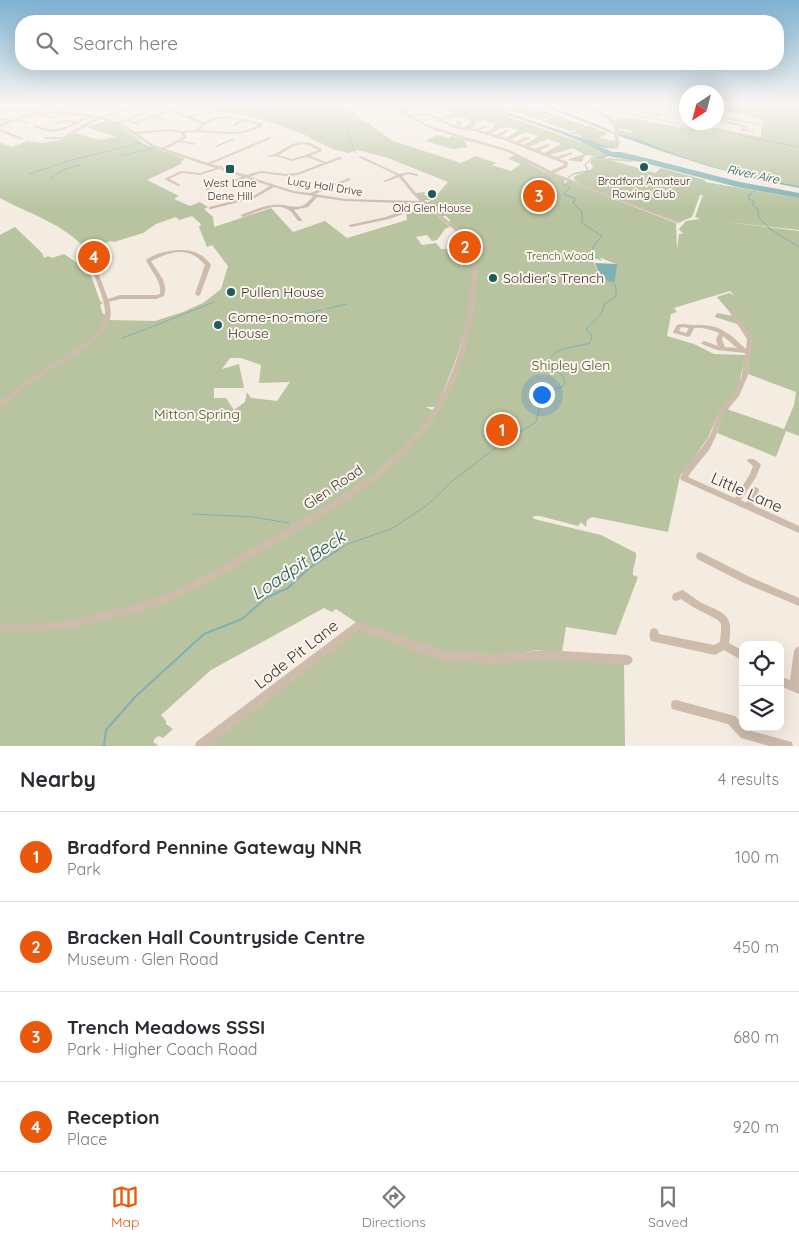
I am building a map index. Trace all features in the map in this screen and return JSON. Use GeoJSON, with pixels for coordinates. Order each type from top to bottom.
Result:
{"type":"FeatureCollection","features":[{"type":"Feature","properties":{"kind":"street","name":"Lucy Hall Drive"},"geometry":{"type":"LineString","coordinates":[[143,139],[146,143],[162,149],[221,167],[273,186],[313,195],[354,200],[424,202]]}},
{"type":"Feature","properties":{"kind":"street"},"geometry":{"type":"LineString","coordinates":[[162,149],[182,139]]}},
{"type":"Feature","properties":{"kind":"street"},"geometry":{"type":"LineString","coordinates":[[208,164],[268,139]]}},
{"type":"Feature","properties":{"kind":"street"},"geometry":{"type":"LineString","coordinates":[[467,139],[534,159],[529,161],[550,173],[680,222]]}},
{"type":"Feature","properties":{"kind":"street"},"geometry":{"type":"LineString","coordinates":[[502,139],[565,160],[567,165],[550,173]]}},
{"type":"Feature","properties":{"kind":"street"},"geometry":{"type":"LineString","coordinates":[[516,143],[526,139]]}},
{"type":"Feature","properties":{"kind":"street"},"geometry":{"type":"LineString","coordinates":[[602,139],[618,142]]}},
{"type":"Feature","properties":{"kind":"street"},"geometry":{"type":"LineString","coordinates":[[617,139],[617,148]]}},
{"type":"Feature","properties":{"kind":"street"},"geometry":{"type":"LineString","coordinates":[[179,141],[194,144]]}},
{"type":"Feature","properties":{"kind":"street"},"geometry":{"type":"LineString","coordinates":[[268,156],[276,154],[297,142],[308,142],[321,150],[291,160],[276,154]]}},
{"type":"Feature","properties":{"kind":"street"},"geometry":{"type":"LineString","coordinates":[[536,151],[548,145]]}},
{"type":"Feature","properties":{"kind":"street"},"geometry":{"type":"LineString","coordinates":[[557,158],[571,153]]}},
{"type":"Feature","properties":{"kind":"street"},"geometry":{"type":"LineString","coordinates":[[307,156],[326,163]]}},
{"type":"Feature","properties":{"kind":"street"},"geometry":{"type":"LineString","coordinates":[[360,157],[398,175]]}},
{"type":"Feature","properties":{"kind":"street"},"geometry":{"type":"LineString","coordinates":[[207,189],[264,172],[293,175],[340,158]]}},
{"type":"Feature","properties":{"kind":"street"},"geometry":{"type":"LineString","coordinates":[[609,158],[632,161]]}},
{"type":"Feature","properties":{"kind":"street"},"geometry":{"type":"LineString","coordinates":[[373,163],[376,161],[388,166]]}},
{"type":"Feature","properties":{"kind":"street"},"geometry":{"type":"LineString","coordinates":[[179,185],[166,179],[181,172],[200,174],[221,167]]}},
{"type":"Feature","properties":{"kind":"street"},"geometry":{"type":"LineString","coordinates":[[385,178],[408,173],[417,175]]}},
{"type":"Feature","properties":{"kind":"street","name":"Glen Road"},"geometry":{"type":"LineString","coordinates":[[0,627],[58,626],[144,606],[188,588],[227,568],[335,503],[390,464],[420,434],[446,393],[464,346],[472,317],[475,246],[424,202],[398,175]]}},
{"type":"Feature","properties":{"kind":"street"},"geometry":{"type":"LineString","coordinates":[[291,209],[306,206],[313,195],[349,179]]}},
{"type":"Feature","properties":{"kind":"street"},"geometry":{"type":"LineString","coordinates":[[211,208],[254,197],[273,186]]}},
{"type":"Feature","properties":{"kind":"street"},"geometry":{"type":"LineString","coordinates":[[354,200],[364,196]]}},
{"type":"Feature","properties":{"kind":"street"},"geometry":{"type":"LineString","coordinates":[[351,226],[381,218],[396,217],[407,211],[408,208],[404,202]]}},
{"type":"Feature","properties":{"kind":"street"},"geometry":{"type":"LineString","coordinates":[[243,216],[278,204],[287,206],[300,220]]}},
{"type":"Feature","properties":{"kind":"street"},"geometry":{"type":"LineString","coordinates":[[105,301],[120,297],[154,297],[162,295],[163,286],[148,260],[184,250],[193,252],[208,265],[207,274],[198,294]]}},
{"type":"Feature","properties":{"kind":"street"},"geometry":{"type":"LineString","coordinates":[[0,405],[31,380],[66,358],[97,334],[104,326],[108,316],[105,301],[93,267],[102,261]]}},
{"type":"Feature","properties":{"kind":"street"},"geometry":{"type":"LineString","coordinates":[[734,313],[750,339],[746,353]]}},
{"type":"Feature","properties":{"kind":"street"},"geometry":{"type":"LineString","coordinates":[[692,327],[696,326],[722,332],[746,353]]}},
{"type":"Feature","properties":{"kind":"street"},"geometry":{"type":"LineString","coordinates":[[722,332],[719,340],[722,348]]}},
{"type":"Feature","properties":{"kind":"street"},"geometry":{"type":"LineString","coordinates":[[704,343],[746,353]]}},
{"type":"Feature","properties":{"kind":"street","name":"Little Lane"},"geometry":{"type":"LineString","coordinates":[[746,353],[745,375],[736,396],[720,413],[713,436],[684,478],[799,530]]}},
{"type":"Feature","properties":{"kind":"street"},"geometry":{"type":"LineString","coordinates":[[736,502],[754,475],[757,465],[751,462]]}},
{"type":"Feature","properties":{"kind":"street"},"geometry":{"type":"LineString","coordinates":[[748,507],[755,490]]}},
{"type":"Feature","properties":{"kind":"street"},"geometry":{"type":"LineString","coordinates":[[700,556],[747,580],[799,602]]}},
{"type":"Feature","properties":{"kind":"street"},"geometry":{"type":"LineString","coordinates":[[654,632],[654,638],[715,650],[724,645],[728,627],[724,618],[717,612],[693,603],[679,593]]}},
{"type":"Feature","properties":{"kind":"street","name":"Lode Pit Lane"},"geometry":{"type":"LineString","coordinates":[[200,746],[358,625],[448,656],[494,659],[546,655],[628,660]]}},
{"type":"Feature","properties":{"kind":"street"},"geometry":{"type":"LineString","coordinates":[[724,645],[739,654]]}},
{"type":"Feature","properties":{"kind":"street"},"geometry":{"type":"LineString","coordinates":[[784,683],[796,688],[799,651]]}},
{"type":"Feature","properties":{"kind":"street"},"geometry":{"type":"LineString","coordinates":[[676,706],[731,720],[745,734],[788,746]]}},
{"type":"Feature","properties":{"kind":"green space"},"geometry":{"type":"Polygon","coordinates":[[[63,139],[138,139],[143,143],[141,144],[185,159],[181,164],[147,180],[179,196],[174,199],[190,206],[200,202],[208,207],[204,209],[213,217],[214,227],[271,208],[293,232],[325,221],[347,238],[407,220],[406,213],[429,208],[450,227],[445,229],[437,240],[432,241],[427,235],[416,237],[422,245],[436,243],[441,249],[451,249],[454,253],[474,255],[471,296],[459,351],[436,407],[426,407],[434,411],[423,427],[395,456],[363,481],[313,514],[196,580],[194,582],[197,585],[326,513],[388,467],[414,443],[434,418],[446,399],[463,357],[473,313],[477,247],[479,245],[450,223],[446,216],[441,216],[426,203],[431,200],[423,200],[416,193],[425,192],[424,195],[436,196],[448,182],[388,158],[358,150],[348,153],[332,149],[312,139],[390,139],[461,163],[476,156],[496,163],[492,165],[511,171],[521,164],[508,159],[515,155],[542,171],[564,179],[563,184],[568,181],[676,223],[677,250],[679,234],[683,234],[679,229],[686,221],[700,219],[695,217],[703,195],[700,195],[692,217],[680,222],[580,184],[573,178],[593,167],[590,162],[592,159],[601,158],[589,155],[584,156],[582,162],[567,160],[584,154],[572,148],[550,155],[544,153],[561,144],[548,139],[528,147],[524,145],[534,139],[571,139],[591,146],[606,157],[604,158],[655,173],[661,168],[705,180],[705,182],[799,198],[799,230],[720,221],[799,231],[799,436],[786,431],[776,457],[717,433],[722,415],[727,409],[784,429],[794,405],[796,392],[748,374],[752,337],[737,324],[715,317],[717,313],[733,316],[717,297],[729,293],[734,295],[730,291],[674,308],[677,312],[671,314],[667,336],[694,344],[714,354],[746,355],[737,391],[719,412],[708,438],[680,476],[668,532],[592,517],[587,520],[586,527],[581,522],[578,526],[540,516],[533,516],[534,519],[601,535],[636,553],[633,575],[638,577],[616,635],[566,627],[562,652],[539,650],[508,654],[466,655],[425,647],[359,622],[357,623],[336,609],[332,612],[324,608],[211,670],[161,715],[166,724],[173,729],[163,738],[159,736],[154,739],[154,743],[158,744],[156,746],[0,746],[0,235],[15,227],[42,253],[44,258],[48,256],[52,258],[64,254],[83,267],[88,267],[100,301],[103,303],[100,305],[103,314],[106,315],[105,323],[108,320],[155,321],[203,303],[221,289],[228,266],[212,245],[207,247],[199,227],[201,224],[192,216],[179,220],[176,217],[156,224],[143,233],[83,250],[80,247],[81,244],[63,230],[0,198],[0,142],[11,147],[28,141],[42,143],[63,139]],[[601,258],[592,259],[599,273],[605,279],[615,278],[616,264],[601,258]],[[230,358],[222,369],[239,364],[244,388],[214,388],[214,398],[226,398],[234,410],[245,402],[247,392],[251,398],[277,401],[290,382],[259,383],[261,365],[241,358],[230,358]]]}},
{"type":"Feature","properties":{"kind":"green space"},"geometry":{"type":"Polygon","coordinates":[[[429,139],[462,139],[483,144],[464,141],[468,147],[453,149],[425,141],[429,139]]]}},
{"type":"Feature","properties":{"kind":"green space"},"geometry":{"type":"Polygon","coordinates":[[[582,139],[597,139],[615,143],[614,149],[582,139]]]}},
{"type":"Feature","properties":{"kind":"green space"},"geometry":{"type":"Polygon","coordinates":[[[632,139],[799,139],[799,186],[768,180],[675,155],[632,139]]]}},
{"type":"Feature","properties":{"kind":"green space"},"geometry":{"type":"Polygon","coordinates":[[[359,629],[432,656],[544,658],[624,663],[625,746],[208,746],[359,629]]]}},
{"type":"Feature","properties":{"kind":"water","name":"River Aire"},"geometry":{"type":"Polygon","coordinates":[[[574,139],[584,139],[614,149],[601,147],[613,152],[621,152],[740,182],[799,193],[799,198],[737,187],[641,162],[606,157],[598,150],[574,139]]]}},
{"type":"Feature","properties":{"kind":"water"},"geometry":{"type":"Polygon","coordinates":[[[629,139],[642,140],[689,159],[739,174],[799,186],[799,188],[732,173],[667,153],[629,139]]]}},
{"type":"Feature","properties":{"kind":"water"},"geometry":{"type":"Polygon","coordinates":[[[595,263],[617,264],[615,281],[609,282],[599,273],[595,263]]]}},
{"type":"Feature","properties":{"kind":"waterway"},"geometry":{"type":"LineString","coordinates":[[217,146],[234,139]]}},
{"type":"Feature","properties":{"kind":"waterway"},"geometry":{"type":"LineString","coordinates":[[29,174],[68,161],[141,143]]}},
{"type":"Feature","properties":{"kind":"waterway"},"geometry":{"type":"LineString","coordinates":[[121,156],[154,148]]}},
{"type":"Feature","properties":{"kind":"waterway","name":"Loadpit Beck"},"geometry":{"type":"LineString","coordinates":[[568,178],[573,174],[588,171],[585,165],[592,158],[605,157]]}},
{"type":"Feature","properties":{"kind":"waterway"},"geometry":{"type":"LineString","coordinates":[[50,179],[62,170],[80,165]]}},
{"type":"Feature","properties":{"kind":"waterway","name":"Loadpit Beck"},"geometry":{"type":"LineString","coordinates":[[565,180],[562,183],[570,188],[563,194],[576,199],[573,203],[582,212],[582,223],[602,236],[593,247],[593,256],[601,260]]}},
{"type":"Feature","properties":{"kind":"waterway"},"geometry":{"type":"LineString","coordinates":[[757,189],[749,195],[749,199],[755,202],[752,204],[759,211],[758,216],[770,229],[799,247]]}},
{"type":"Feature","properties":{"kind":"waterway","name":"Loadpit Beck"},"geometry":{"type":"LineString","coordinates":[[336,551],[348,544],[393,528],[426,506],[455,479],[498,446],[536,422],[543,392],[562,387],[565,382],[563,376],[547,363],[550,357],[566,348],[590,343],[592,336],[586,329],[601,314],[605,304],[616,296],[616,288],[613,281]]}},
{"type":"Feature","properties":{"kind":"waterway"},"geometry":{"type":"LineString","coordinates":[[149,328],[214,302]]}},
{"type":"Feature","properties":{"kind":"waterway"},"geometry":{"type":"LineString","coordinates":[[327,309],[346,304]]}},
{"type":"Feature","properties":{"kind":"waterway"},"geometry":{"type":"LineString","coordinates":[[255,323],[322,310]]}},
{"type":"Feature","properties":{"kind":"waterway"},"geometry":{"type":"LineString","coordinates":[[122,338],[147,329]]}},
{"type":"Feature","properties":{"kind":"waterway"},"geometry":{"type":"LineString","coordinates":[[193,514],[253,517],[289,523]]}},
{"type":"Feature","properties":{"kind":"waterway","name":"Loadpit Beck"},"geometry":{"type":"LineString","coordinates":[[104,746],[106,730],[135,697],[204,634],[242,619],[266,598],[288,588],[309,568],[338,550]]}},
{"type":"Feature","properties":{"kind":"railway"},"geometry":{"type":"LineString","coordinates":[[350,139],[356,154]]}},
{"type":"Feature","properties":{"kind":"railway"},"geometry":{"type":"LineString","coordinates":[[757,139],[799,147]]}},
{"type":"Feature","properties":{"kind":"place","name":"Bradford Amateur Rowing Club"},"geometry":{"type":"Point","coordinates":[644,167]}},
{"type":"Feature","properties":{"kind":"place","name":"West Lane Dene Hill"},"geometry":{"type":"Point","coordinates":[230,169]}},
{"type":"Feature","properties":{"kind":"place","name":"Old Glen House"},"geometry":{"type":"Point","coordinates":[432,194]}},
{"type":"Feature","properties":{"kind":"place","name":"Trench Meadows SSSI"},"geometry":{"type":"Point","coordinates":[539,196]}},
{"type":"Feature","properties":{"kind":"place","name":"Bracken Hall Countryside Centre"},"geometry":{"type":"Point","coordinates":[465,247]}},
{"type":"Feature","properties":{"kind":"place","name":"Reception"},"geometry":{"type":"Point","coordinates":[94,257]}},
{"type":"Feature","properties":{"kind":"place","name":"Soldier's Trench"},"geometry":{"type":"Point","coordinates":[493,278]}},
{"type":"Feature","properties":{"kind":"place","name":"Pullen House"},"geometry":{"type":"Point","coordinates":[231,292]}},
{"type":"Feature","properties":{"kind":"place","name":"Come-no-more House"},"geometry":{"type":"Point","coordinates":[218,325]}},
{"type":"Feature","properties":{"kind":"place","name":"Bradford Pennine Gateway NNR"},"geometry":{"type":"Point","coordinates":[502,430]}},
{"type":"Feature","properties":{"kind":"park label","name":"Trench Wood"},"geometry":{"type":"Point","coordinates":[560,256]}},
{"type":"Feature","properties":{"kind":"park label","name":"Shipley Glen"},"geometry":{"type":"Point","coordinates":[571,365]}},
{"type":"Feature","properties":{"kind":"park label","name":"Mitton Spring"},"geometry":{"type":"Point","coordinates":[197,414]}}]}
